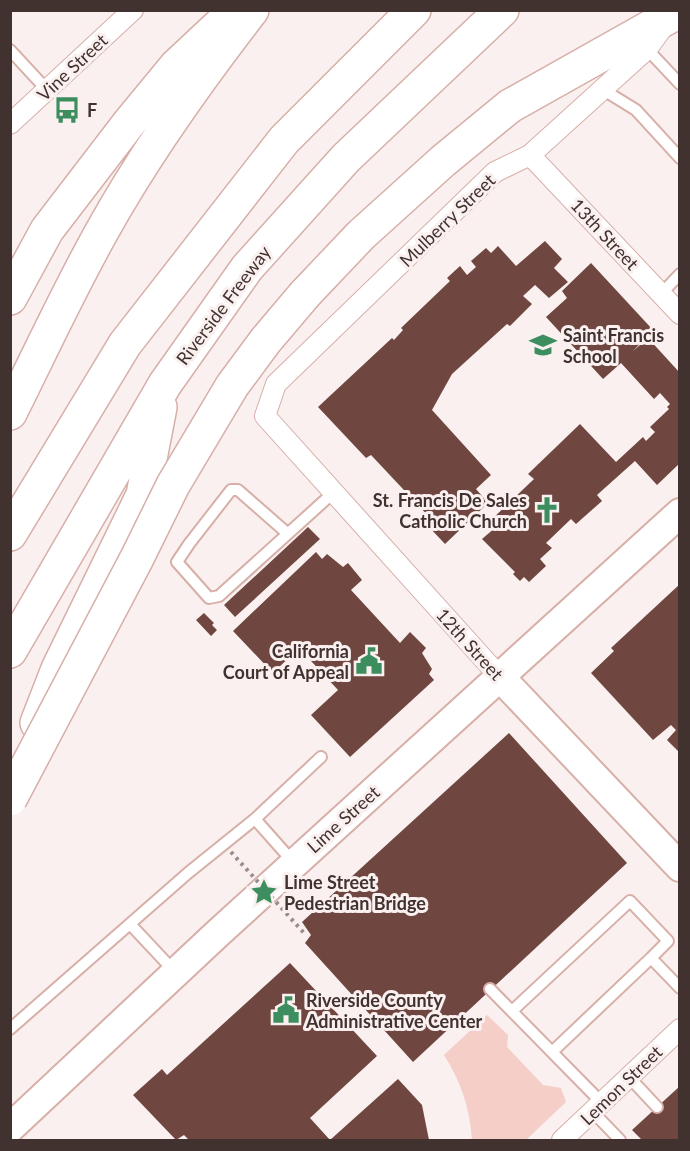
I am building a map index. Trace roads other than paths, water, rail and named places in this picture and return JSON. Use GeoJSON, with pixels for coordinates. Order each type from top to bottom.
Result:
{"type":"FeatureCollection","features":[{"type":"Feature","properties":{"kind":"highway"},"geometry":{"type":"LineString","coordinates":[[10,298],[47,230],[129,123],[176,66],[235,10]]}},
{"type":"Feature","properties":{"kind":"highway"},"geometry":{"type":"LineString","coordinates":[[10,413],[101,232],[154,145],[216,56],[252,10]]}},
{"type":"Feature","properties":{"kind":"highway"},"geometry":{"type":"LineString","coordinates":[[10,534],[125,344],[284,140],[414,10]]}},
{"type":"Feature","properties":{"kind":"highway","name":"Riverside Freeway"},"geometry":{"type":"LineString","coordinates":[[10,651],[165,384],[247,268],[346,158],[502,10]]}},
{"type":"Feature","properties":{"kind":"highway"},"geometry":{"type":"LineString","coordinates":[[10,800],[126,580],[173,485],[232,386],[266,340],[305,294],[361,235],[443,161],[510,106],[672,15]]}},
{"type":"Feature","properties":{"kind":"highway"},"geometry":{"type":"LineString","coordinates":[[10,800],[58,669],[143,495],[165,384]]}},
{"type":"Feature","properties":{"kind":"main road","name":"Lime Street"},"geometry":{"type":"LineString","coordinates":[[10,1128],[294,864],[680,513]]}},
{"type":"Feature","properties":{"kind":"main road","name":"12th Street"},"geometry":{"type":"LineString","coordinates":[[499,676],[680,867]]}},
{"type":"Feature","properties":{"kind":"street","name":"Vine Street"},"geometry":{"type":"LineString","coordinates":[[10,124],[134,10]]}},
{"type":"Feature","properties":{"kind":"street","name":"Mulberry Street"},"geometry":{"type":"LineString","coordinates":[[265,416],[276,384],[495,172],[531,155],[647,50],[672,15]]}},
{"type":"Feature","properties":{"kind":"street","name":"13th Street"},"geometry":{"type":"LineString","coordinates":[[531,155],[680,314]]}},
{"type":"Feature","properties":{"kind":"street","name":"12th Street"},"geometry":{"type":"LineString","coordinates":[[265,416],[499,676]]}},
{"type":"Feature","properties":{"kind":"street","name":"Lemon Street"},"geometry":{"type":"LineString","coordinates":[[562,1140],[680,1029]]}},
{"type":"Feature","properties":{"kind":"lane"},"geometry":{"type":"LineString","coordinates":[[10,50],[47,90]]}},
{"type":"Feature","properties":{"kind":"lane"},"geometry":{"type":"LineString","coordinates":[[647,50],[680,84]]}},
{"type":"Feature","properties":{"kind":"lane"},"geometry":{"type":"LineString","coordinates":[[602,89],[636,110],[680,158]]}},
{"type":"Feature","properties":{"kind":"lane"},"geometry":{"type":"LineString","coordinates":[[661,294],[680,274]]}},
{"type":"Feature","properties":{"kind":"lane"},"geometry":{"type":"LineString","coordinates":[[287,533],[238,490],[231,490],[177,562],[209,598],[219,596],[333,492]]}},
{"type":"Feature","properties":{"kind":"lane"},"geometry":{"type":"LineString","coordinates":[[10,1029],[188,873],[255,819],[321,757]]}},
{"type":"Feature","properties":{"kind":"lane"},"geometry":{"type":"LineString","coordinates":[[255,819],[294,864]]}},
{"type":"Feature","properties":{"kind":"lane"},"geometry":{"type":"LineString","coordinates":[[512,1011],[630,901],[668,941],[552,1052]]}},
{"type":"Feature","properties":{"kind":"lane"},"geometry":{"type":"LineString","coordinates":[[130,924],[176,973]]}},
{"type":"Feature","properties":{"kind":"lane"},"geometry":{"type":"LineString","coordinates":[[651,958],[680,988]]}},
{"type":"Feature","properties":{"kind":"lane"},"geometry":{"type":"LineString","coordinates":[[490,989],[552,1052],[597,1107],[620,1140]]}},
{"type":"Feature","properties":{"kind":"lane"},"geometry":{"type":"LineString","coordinates":[[629,1077],[657,1107]]}},
{"type":"Feature","properties":{"kind":"place","name":"F"},"geometry":{"type":"Point","coordinates":[67,110]}},
{"type":"Feature","properties":{"kind":"place","name":"Saint Francis School"},"geometry":{"type":"Point","coordinates":[543,345]}},
{"type":"Feature","properties":{"kind":"place","name":"St. Francis De Sales Catholic Church"},"geometry":{"type":"Point","coordinates":[547,510]}},
{"type":"Feature","properties":{"kind":"place","name":"California Court of Appeal"},"geometry":{"type":"Point","coordinates":[369,661]}},
{"type":"Feature","properties":{"kind":"place","name":"Lime Street Pedestrian Bridge"},"geometry":{"type":"Point","coordinates":[264,892]}},
{"type":"Feature","properties":{"kind":"place","name":"Riverside County Administrative Center"},"geometry":{"type":"Point","coordinates":[286,1010]}}]}
